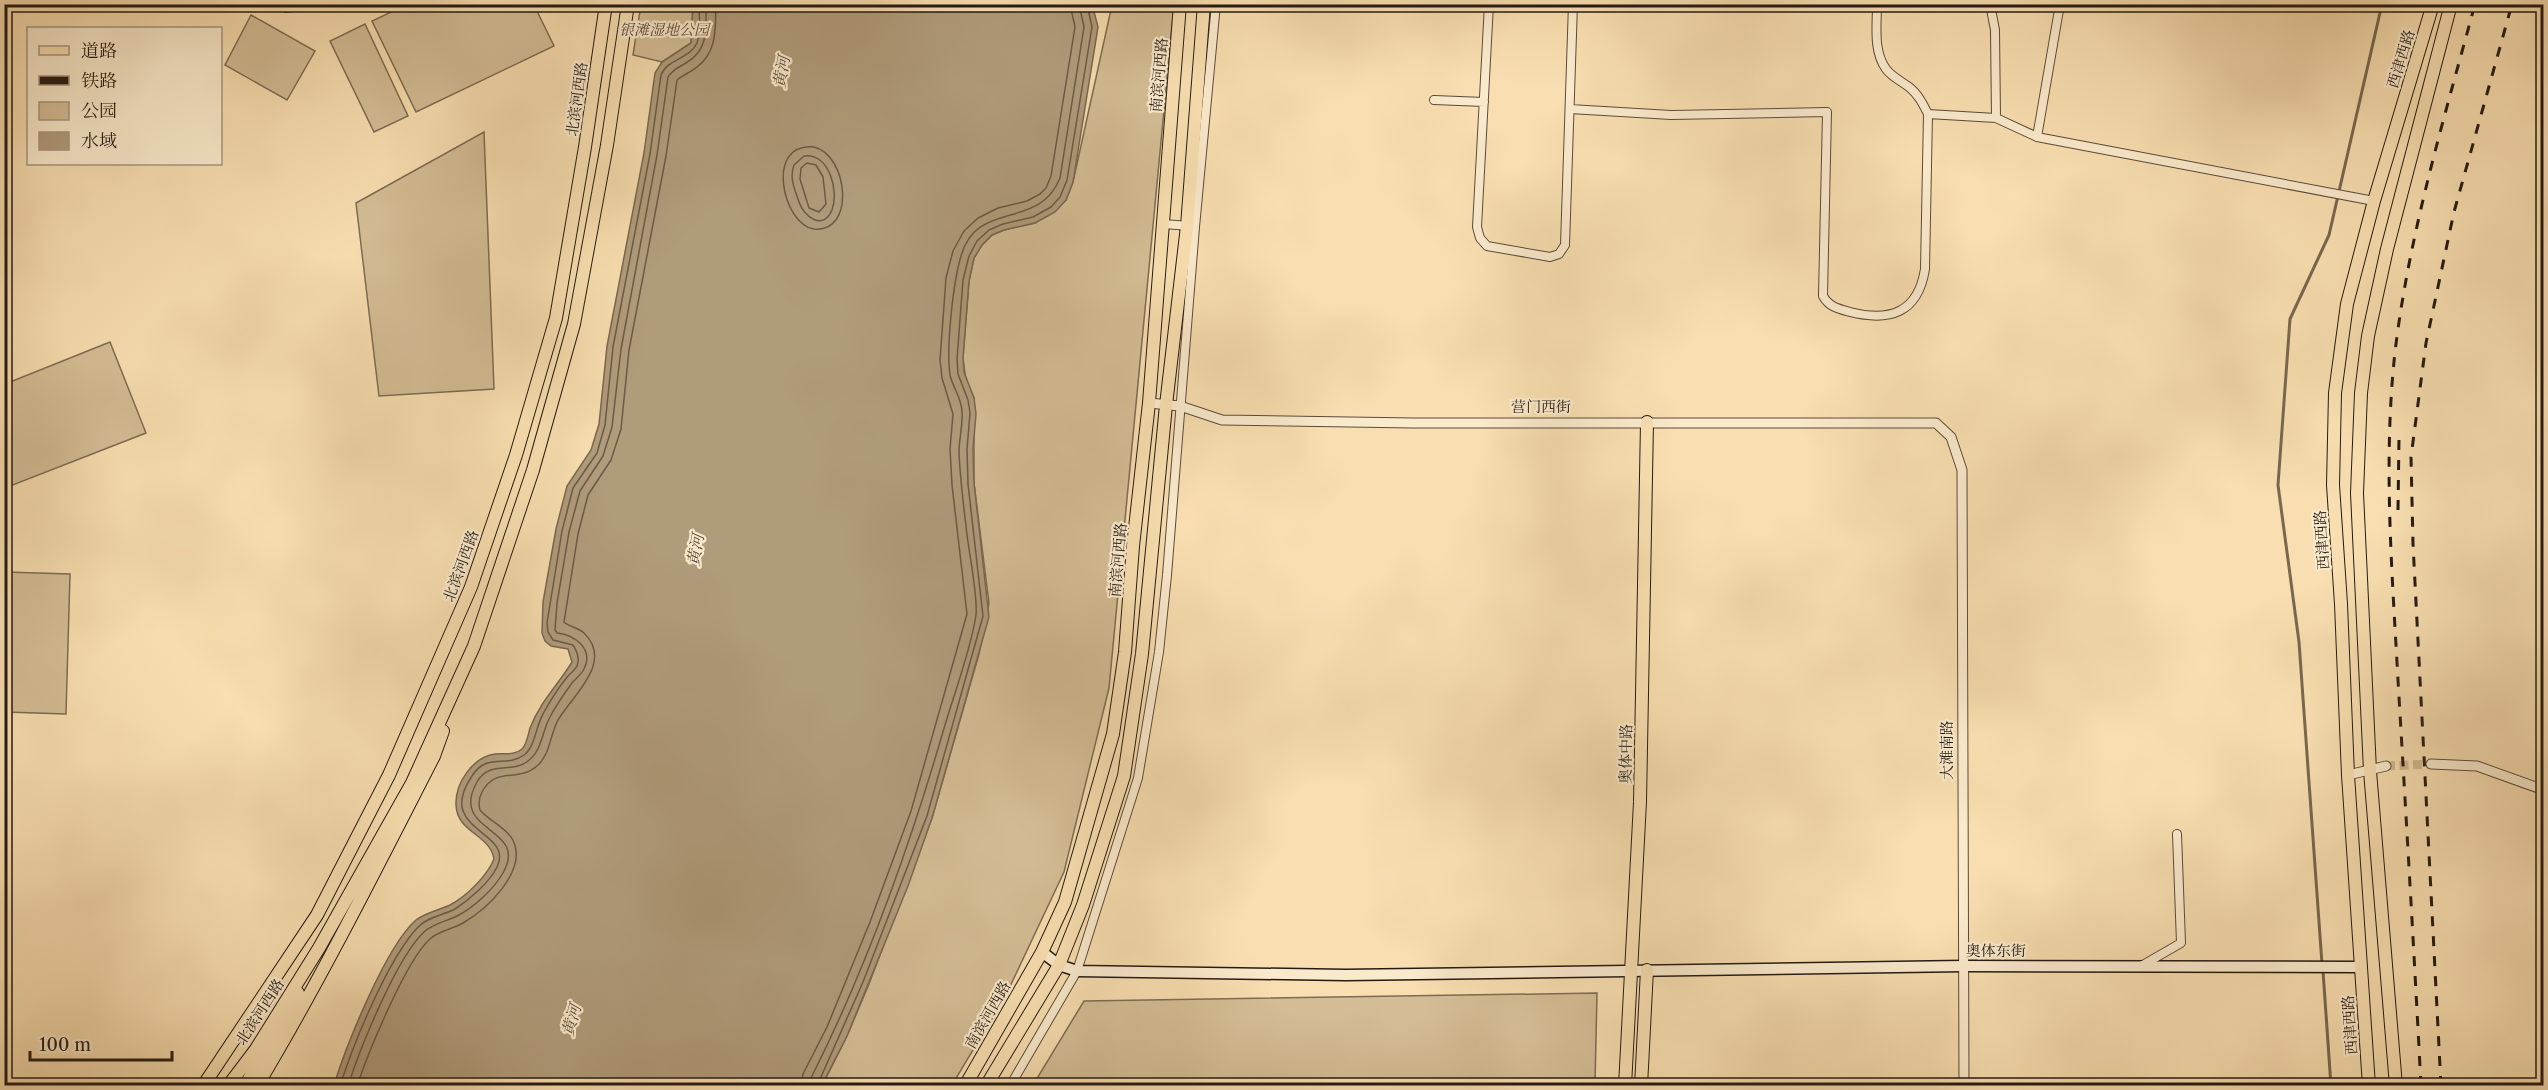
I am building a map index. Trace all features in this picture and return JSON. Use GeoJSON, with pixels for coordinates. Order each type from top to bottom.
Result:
{"type":"FeatureCollection","features":[{"type":"Feature","properties":{"kind":"main road","name":"北滨河西路"},"geometry":{"type":"LineString","coordinates":[[201,1086],[218,1065],[311,924],[389,775],[471,587],[516,455],[556,318],[606,4]]}},
{"type":"Feature","properties":{"kind":"main road","name":"北滨河西路"},"geometry":{"type":"LineString","coordinates":[[228,1086],[256,1048],[319,948],[412,783],[474,646],[533,470],[574,324],[628,4]]}},
{"type":"Feature","properties":{"kind":"main road","name":"南滨河西路"},"geometry":{"type":"LineString","coordinates":[[965,1086],[1042,952],[1065,902],[1113,734],[1125,652],[1133,546],[1149,403],[1180,4]]}},
{"type":"Feature","properties":{"kind":"main road"},"geometry":{"type":"LineString","coordinates":[[987,1086],[1059,965],[1083,905],[1124,776],[1142,654],[1166,405],[1191,226],[1204,4]]}},
{"type":"Feature","properties":{"kind":"main road","name":"西津西路"},"geometry":{"type":"LineString","coordinates":[[2369,1086],[2348,775],[2342,604],[2333,485],[2335,393],[2347,304],[2374,201],[2433,4]]}},
{"type":"Feature","properties":{"kind":"main road"},"geometry":{"type":"LineString","coordinates":[[2396,1086],[2370,771],[2357,493],[2361,393],[2368,336],[2387,249],[2451,4]]}},
{"type":"Feature","properties":{"kind":"main road"},"geometry":{"type":"LineString","coordinates":[[600,38],[622,43]]}},
{"type":"Feature","properties":{"kind":"main road","name":"奥体中路"},"geometry":{"type":"LineString","coordinates":[[1625,1086],[1640,802],[1647,422]]}},
{"type":"Feature","properties":{"kind":"main road"},"geometry":{"type":"LineString","coordinates":[[257,1086],[337,946],[434,756],[474,646]]}},
{"type":"Feature","properties":{"kind":"main road"},"geometry":{"type":"LineString","coordinates":[[311,924],[327,933]]}},
{"type":"Feature","properties":{"kind":"main road"},"geometry":{"type":"LineString","coordinates":[[245,1086],[291,1010],[319,948]]}},
{"type":"Feature","properties":{"kind":"main road","name":"奥体东街"},"geometry":{"type":"LineString","coordinates":[[1042,952],[1059,965],[1077,971],[1346,975],[1964,966],[2361,967]]}},
{"type":"Feature","properties":{"kind":"main road"},"geometry":{"type":"LineString","coordinates":[[1641,1086],[1647,970]]}},
{"type":"Feature","properties":{"kind":"street"},"geometry":{"type":"LineString","coordinates":[[278,4],[286,8],[312,4]]}},
{"type":"Feature","properties":{"kind":"street"},"geometry":{"type":"LineString","coordinates":[[1010,1086],[1077,971],[1089,929],[1110,873],[1142,758],[1167,575],[1191,226],[1216,4]]}},
{"type":"Feature","properties":{"kind":"street"},"geometry":{"type":"LineString","coordinates":[[1489,4],[1477,227],[1480,238],[1487,246],[1550,257],[1559,254],[1565,245],[1573,4]]}},
{"type":"Feature","properties":{"kind":"street"},"geometry":{"type":"LineString","coordinates":[[1570,110],[1671,115],[1827,112],[1822,290],[1826,302],[1831,306],[1869,317],[1886,317],[1901,311],[1914,300],[1922,286],[1925,269],[1928,114],[1921,100],[1910,87],[1887,70],[1880,59],[1877,47],[1877,4]]}},
{"type":"Feature","properties":{"kind":"street"},"geometry":{"type":"LineString","coordinates":[[1990,4],[1995,30],[1996,118]]}},
{"type":"Feature","properties":{"kind":"street"},"geometry":{"type":"LineString","coordinates":[[2037,137],[2060,4]]}},
{"type":"Feature","properties":{"kind":"street"},"geometry":{"type":"LineString","coordinates":[[1434,100],[1484,102]]}},
{"type":"Feature","properties":{"kind":"street"},"geometry":{"type":"LineString","coordinates":[[1928,114],[1996,118],[2037,137],[2374,201]]}},
{"type":"Feature","properties":{"kind":"street"},"geometry":{"type":"LineString","coordinates":[[1163,224],[1191,226]]}},
{"type":"Feature","properties":{"kind":"street","name":"营门西街"},"geometry":{"type":"LineString","coordinates":[[1149,403],[1180,406],[1222,420],[1413,423],[1936,423]]}},
{"type":"Feature","properties":{"kind":"street","name":"大滩南路"},"geometry":{"type":"LineString","coordinates":[[1936,423],[1951,437],[1962,470],[1964,1086]]}},
{"type":"Feature","properties":{"kind":"street"},"geometry":{"type":"LineString","coordinates":[[2431,764],[2477,766],[2544,790]]}},
{"type":"Feature","properties":{"kind":"street"},"geometry":{"type":"LineString","coordinates":[[2348,775],[2386,766]]}},
{"type":"Feature","properties":{"kind":"street"},"geometry":{"type":"LineString","coordinates":[[2137,968],[2181,943],[2177,834]]}},
{"type":"Feature","properties":{"kind":"green space"},"geometry":{"type":"Polygon","coordinates":[[[406,5],[534,5],[554,46],[416,112],[372,21],[406,5]]]}},
{"type":"Feature","properties":{"kind":"green space","name":"银滩湿地公园"},"geometry":{"type":"Polygon","coordinates":[[[641,5],[693,5],[691,43],[662,62],[633,55],[641,5]]]}},
{"type":"Feature","properties":{"kind":"green space"},"geometry":{"type":"Polygon","coordinates":[[[1112,5],[1174,5],[1109,688],[1064,872],[1006,995],[952,1085],[822,1086],[869,984],[932,818],[979,654],[989,603],[974,483],[974,398],[966,382],[963,358],[969,281],[974,258],[992,235],[1035,223],[1066,200],[1073,182],[1112,5]]]}},
{"type":"Feature","properties":{"kind":"green space"},"geometry":{"type":"Polygon","coordinates":[[[251,15],[315,51],[287,100],[225,65],[251,15]]]}},
{"type":"Feature","properties":{"kind":"green space"},"geometry":{"type":"Polygon","coordinates":[[[365,24],[408,116],[374,132],[330,41],[365,24]]]}},
{"type":"Feature","properties":{"kind":"green space"},"geometry":{"type":"Polygon","coordinates":[[[484,132],[494,389],[379,396],[356,203],[484,132]]]}},
{"type":"Feature","properties":{"kind":"green space"},"geometry":{"type":"Polygon","coordinates":[[[110,342],[146,433],[5,488],[5,384],[110,342]]]}},
{"type":"Feature","properties":{"kind":"green space"},"geometry":{"type":"Polygon","coordinates":[[[5,572],[70,574],[66,714],[5,712],[5,572]]]}},
{"type":"Feature","properties":{"kind":"green space"},"geometry":{"type":"Polygon","coordinates":[[[1597,993],[1595,1085],[1033,1085],[1084,1001],[1597,993]]]}},
{"type":"Feature","properties":{"kind":"water","name":"黄河"},"geometry":{"type":"Polygon","coordinates":[[[1092,4],[1098,27],[1073,182],[1066,200],[1055,212],[1035,223],[992,235],[974,258],[969,281],[963,358],[964,372],[974,398],[976,414],[973,449],[974,483],[989,617],[932,818],[908,886],[847,1036],[822,1085],[334,1085],[368,998],[404,933],[416,920],[450,905],[463,896],[476,885],[494,859],[487,844],[467,828],[458,814],[456,797],[462,780],[479,760],[487,756],[512,753],[522,749],[539,710],[572,662],[568,649],[551,646],[545,641],[542,633],[543,602],[556,529],[567,486],[591,450],[599,424],[607,346],[644,153],[655,73],[662,62],[691,43],[693,5],[1092,4]]]}},
{"type":"Feature","properties":{"kind":"waterway"},"geometry":{"type":"LineString","coordinates":[[2322,964],[2299,642],[2278,485],[2290,319],[2329,235],[2382,4]]}},
{"type":"Feature","properties":{"kind":"waterway"},"geometry":{"type":"LineString","coordinates":[[2323,971],[2331,1086]]}},
{"type":"Feature","properties":{"kind":"tunnel"},"geometry":{"type":"LineString","coordinates":[[2386,766],[2431,764]]}},
{"type":"Feature","properties":{"kind":"railway"},"geometry":{"type":"LineString","coordinates":[[2421,1086],[2391,557],[2389,475],[2391,393],[2401,308],[2418,220],[2475,4]]}},
{"type":"Feature","properties":{"kind":"railway"},"geometry":{"type":"LineString","coordinates":[[2441,1086],[2413,544],[2411,457],[2426,343],[2454,212],[2512,4]]}},
{"type":"Feature","properties":{"kind":"railway"},"geometry":{"type":"LineString","coordinates":[[2398,510],[2399,438]]}}]}
